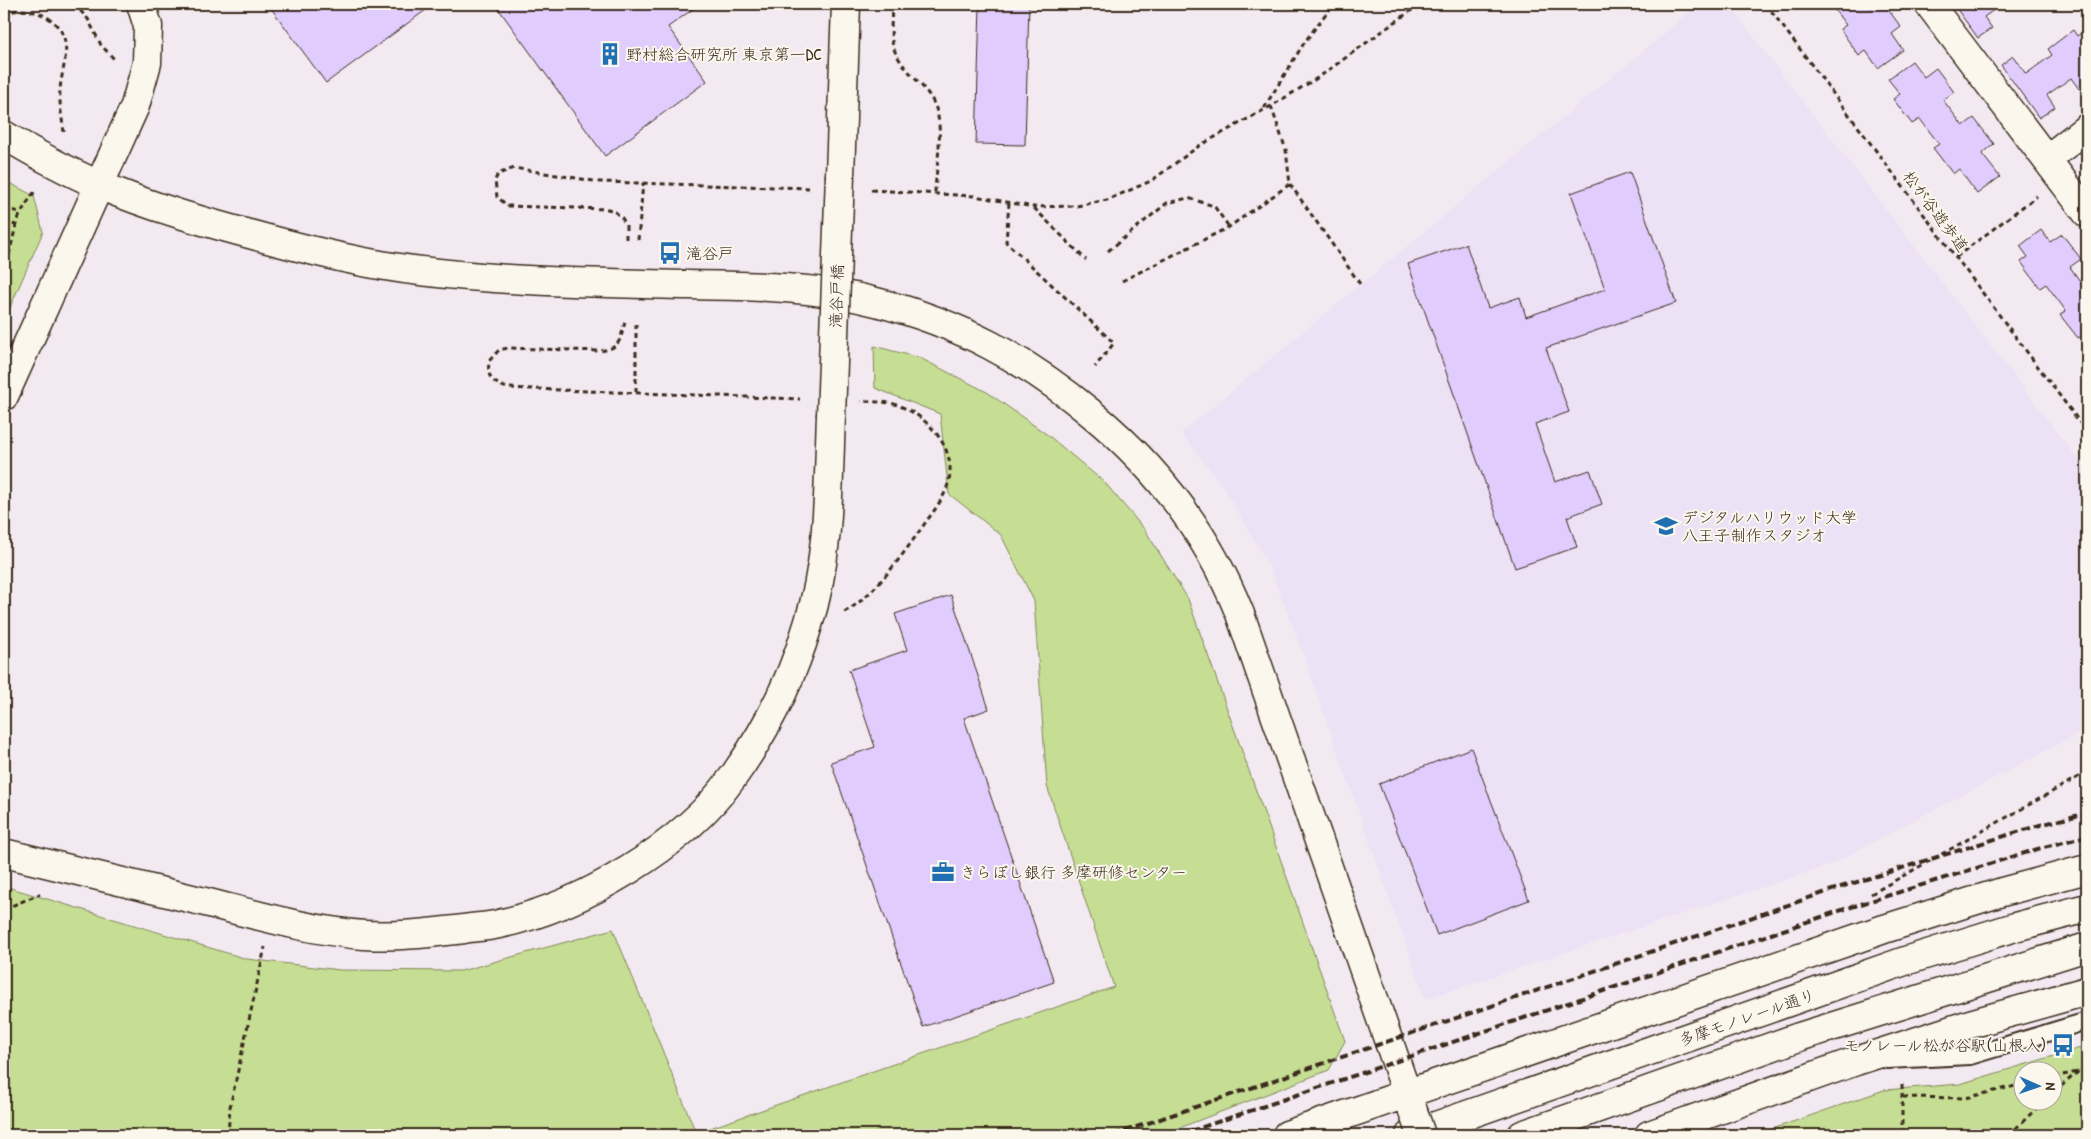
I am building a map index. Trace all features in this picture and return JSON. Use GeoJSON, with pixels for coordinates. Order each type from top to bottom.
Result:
{"type":"FeatureCollection","features":[{"type":"Feature","properties":{"kind":"street"},"geometry":{"type":"LineString","coordinates":[[4,396],[135,106],[147,63],[148,26],[142,4]]}},
{"type":"Feature","properties":{"kind":"street","name":"滝谷戸橋"},"geometry":{"type":"LineString","coordinates":[[4,853],[315,928],[365,935],[430,934],[499,924],[581,896],[637,864],[684,830],[732,778],[774,708],[793,670],[809,623],[819,581],[826,543],[846,4]]}},
{"type":"Feature","properties":{"kind":"street"},"geometry":{"type":"LineString","coordinates":[[1929,4],[2087,213]]}},
{"type":"Feature","properties":{"kind":"street"},"geometry":{"type":"LineString","coordinates":[[2054,169],[2087,128]]}},
{"type":"Feature","properties":{"kind":"street"},"geometry":{"type":"LineString","coordinates":[[4,135],[50,162],[99,185],[149,204],[247,234],[352,260],[418,271],[488,278],[761,286],[823,293],[874,302],[928,318],[975,337],[1012,355],[1041,374],[1102,422],[1154,473],[1204,540],[1225,577],[1240,614],[1413,1119]]}},
{"type":"Feature","properties":{"kind":"street"},"geometry":{"type":"LineString","coordinates":[[1286,1135],[1413,1119],[1884,929],[2002,892],[2087,869]]}},
{"type":"Feature","properties":{"kind":"street","name":"多摩モノレール通り"},"geometry":{"type":"LineString","coordinates":[[1413,1119],[1905,961],[2016,927],[2087,908]]}},
{"type":"Feature","properties":{"kind":"street"},"geometry":{"type":"LineString","coordinates":[[1522,1135],[1799,1037],[2087,947]]}},
{"type":"Feature","properties":{"kind":"street"},"geometry":{"type":"LineString","coordinates":[[1649,1135],[1856,1061],[1970,1024],[2087,991]]}},
{"type":"Feature","properties":{"kind":"lane"},"geometry":{"type":"LineString","coordinates":[[1856,1061],[1970,1056],[2087,1021]]}},
{"type":"Feature","properties":{"kind":"path"},"geometry":{"type":"LineString","coordinates":[[74,4],[88,18],[101,46],[116,61]]}},
{"type":"Feature","properties":{"kind":"path"},"geometry":{"type":"LineString","coordinates":[[892,4],[893,48],[901,63],[927,92],[937,111],[938,127],[934,192]]}},
{"type":"Feature","properties":{"kind":"path"},"geometry":{"type":"LineString","coordinates":[[1264,109],[1304,43],[1333,4]]}},
{"type":"Feature","properties":{"kind":"path"},"geometry":{"type":"LineString","coordinates":[[868,190],[934,192],[975,196],[1034,207],[1077,206],[1117,196],[1151,181],[1199,146],[1271,106],[1319,76],[1420,4]]}},
{"type":"Feature","properties":{"kind":"path","name":"松が谷遊歩道"},"geometry":{"type":"LineString","coordinates":[[1766,4],[2087,432]]}},
{"type":"Feature","properties":{"kind":"path"},"geometry":{"type":"LineString","coordinates":[[4,14],[14,9],[34,11],[52,20],[64,36],[65,58],[60,90],[64,132]]}},
{"type":"Feature","properties":{"kind":"path"},"geometry":{"type":"LineString","coordinates":[[1271,106],[1286,150],[1290,184],[1360,284]]}},
{"type":"Feature","properties":{"kind":"path"},"geometry":{"type":"LineString","coordinates":[[626,240],[626,225],[622,218],[614,211],[608,209],[508,206],[497,198],[495,180],[498,174],[514,168],[600,182],[812,188]]}},
{"type":"Feature","properties":{"kind":"path"},"geometry":{"type":"LineString","coordinates":[[1956,257],[2054,169]]}},
{"type":"Feature","properties":{"kind":"path"},"geometry":{"type":"LineString","coordinates":[[638,240],[644,183]]}},
{"type":"Feature","properties":{"kind":"path"},"geometry":{"type":"LineString","coordinates":[[1122,281],[1229,227],[1290,184]]}},
{"type":"Feature","properties":{"kind":"path"},"geometry":{"type":"LineString","coordinates":[[4,272],[11,252],[16,225],[21,212],[35,191]]}},
{"type":"Feature","properties":{"kind":"path"},"geometry":{"type":"LineString","coordinates":[[1108,251],[1167,203],[1188,198],[1214,206],[1229,227]]}},
{"type":"Feature","properties":{"kind":"path"},"geometry":{"type":"LineString","coordinates":[[1009,202],[1006,242],[1114,342],[1095,367]]}},
{"type":"Feature","properties":{"kind":"path"},"geometry":{"type":"LineString","coordinates":[[1034,207],[1086,260]]}},
{"type":"Feature","properties":{"kind":"path"},"geometry":{"type":"LineString","coordinates":[[4,210],[21,212]]}},
{"type":"Feature","properties":{"kind":"path"},"geometry":{"type":"LineString","coordinates":[[4,222],[16,225]]}},
{"type":"Feature","properties":{"kind":"path"},"geometry":{"type":"LineString","coordinates":[[625,322],[620,342],[611,349],[600,351],[508,348],[499,350],[489,361],[490,377],[494,383],[507,388],[804,399]]}},
{"type":"Feature","properties":{"kind":"path"},"geometry":{"type":"LineString","coordinates":[[636,323],[636,392]]}},
{"type":"Feature","properties":{"kind":"path"},"geometry":{"type":"LineString","coordinates":[[841,614],[852,608],[874,589],[936,508],[944,496],[950,469],[948,452],[939,437],[927,423],[899,406],[883,402],[853,401]]}},
{"type":"Feature","properties":{"kind":"path"},"geometry":{"type":"LineString","coordinates":[[1871,894],[2087,772]]}},
{"type":"Feature","properties":{"kind":"path"},"geometry":{"type":"LineString","coordinates":[[4,909],[45,892]]}},
{"type":"Feature","properties":{"kind":"path"},"geometry":{"type":"LineString","coordinates":[[228,1135],[230,1107],[266,945]]}},
{"type":"Feature","properties":{"kind":"path"},"geometry":{"type":"LineString","coordinates":[[2064,1076],[2087,1070]]}},
{"type":"Feature","properties":{"kind":"path"},"geometry":{"type":"LineString","coordinates":[[2064,1084],[2078,1072]]}},
{"type":"Feature","properties":{"kind":"path"},"geometry":{"type":"LineString","coordinates":[[1902,1083],[1902,1129],[1905,1135]]}},
{"type":"Feature","properties":{"kind":"path"},"geometry":{"type":"LineString","coordinates":[[1902,1097],[1965,1098],[2014,1086]]}},
{"type":"Feature","properties":{"kind":"path"},"geometry":{"type":"LineString","coordinates":[[2009,1135],[2033,1112]]}},
{"type":"Feature","properties":{"kind":"shaded area","name":"デジタルハリウッド大学 八王子制作スタジオ"},"geometry":{"type":"Polygon","coordinates":[[[1700,4],[1728,4],[2087,471],[2087,729],[1830,865],[1425,999],[1302,651],[1269,566],[1222,485],[1181,433],[1700,4]]]}},
{"type":"Feature","properties":{"kind":"green space"},"geometry":{"type":"Polygon","coordinates":[[[4,180],[34,196],[43,232],[4,321],[4,180]]]}},
{"type":"Feature","properties":{"kind":"green space"},"geometry":{"type":"Polygon","coordinates":[[[874,346],[920,358],[987,392],[1049,436],[1105,483],[1145,530],[1188,599],[1345,1041],[1329,1070],[1161,1135],[4,1135],[4,886],[247,959],[340,970],[461,971],[613,929],[696,1133],[1114,987],[1047,786],[1034,601],[1001,535],[949,494],[940,414],[875,388],[874,346]]]}},
{"type":"Feature","properties":{"kind":"green space"},"geometry":{"type":"Polygon","coordinates":[[[2087,1046],[2087,1135],[1755,1135],[1884,1090],[1960,1084],[2014,1068],[2014,1112],[2064,1112],[2064,1062],[2034,1062],[2087,1046]]]}},
{"type":"Feature","properties":{"kind":"building"},"geometry":{"type":"Polygon","coordinates":[[[268,4],[434,4],[326,83],[268,4]]]}},
{"type":"Feature","properties":{"kind":"building","name":"野村総合研究所 東京第一DC"},"geometry":{"type":"Polygon","coordinates":[[[495,4],[700,4],[668,27],[707,81],[605,156],[495,4]]]}},
{"type":"Feature","properties":{"kind":"building"},"geometry":{"type":"Polygon","coordinates":[[[980,4],[1029,4],[1025,145],[976,144],[980,4]]]}},
{"type":"Feature","properties":{"kind":"building"},"geometry":{"type":"Polygon","coordinates":[[[1830,4],[1868,4],[1871,8],[1876,4],[1884,4],[1901,27],[1892,34],[1903,50],[1878,68],[1866,51],[1859,56],[1840,29],[1846,25],[1830,4]]]}},
{"type":"Feature","properties":{"kind":"building"},"geometry":{"type":"Polygon","coordinates":[[[1953,4],[2002,4],[1984,17],[1992,28],[1978,38],[1953,4]]]}},
{"type":"Feature","properties":{"kind":"building"},"geometry":{"type":"Polygon","coordinates":[[[2087,29],[2087,84],[2079,89],[2071,78],[2047,95],[2055,107],[2039,118],[2001,65],[2013,56],[2026,74],[2052,55],[2048,49],[2073,30],[2077,36],[2087,29]]]}},
{"type":"Feature","properties":{"kind":"building"},"geometry":{"type":"Polygon","coordinates":[[[1912,61],[1924,77],[1936,68],[1954,92],[1943,100],[1963,126],[1974,118],[1994,144],[1982,154],[2000,177],[1977,194],[1959,169],[1953,174],[1933,148],[1939,144],[1920,119],[1912,124],[1893,99],[1900,94],[1888,79],[1912,61]]]}},
{"type":"Feature","properties":{"kind":"building"},"geometry":{"type":"Polygon","coordinates":[[[1630,172],[1676,303],[1546,348],[1569,412],[1535,424],[1555,482],[1590,470],[1602,504],[1567,517],[1577,547],[1515,568],[1408,264],[1466,244],[1488,308],[1520,297],[1526,317],[1605,289],[1571,193],[1630,172]]]}},
{"type":"Feature","properties":{"kind":"building"},"geometry":{"type":"Polygon","coordinates":[[[2041,230],[2050,242],[2062,234],[2081,259],[2070,267],[2087,291],[2087,338],[2084,334],[2078,338],[2060,315],[2066,311],[2046,284],[2040,288],[2021,262],[2028,257],[2020,246],[2041,230]]]}},
{"type":"Feature","properties":{"kind":"building","name":"きらぼし銀行 多摩研修センター"},"geometry":{"type":"Polygon","coordinates":[[[951,595],[989,709],[964,718],[1054,982],[923,1027],[831,762],[875,747],[849,670],[907,650],[895,614],[951,595]]]}},
{"type":"Feature","properties":{"kind":"building"},"geometry":{"type":"Polygon","coordinates":[[[1471,748],[1529,900],[1437,935],[1379,784],[1471,748]]]}},
{"type":"Feature","properties":{"kind":"railway"},"geometry":{"type":"LineString","coordinates":[[1113,1135],[1841,887],[2040,825],[2087,813]]}},
{"type":"Feature","properties":{"kind":"railway"},"geometry":{"type":"LineString","coordinates":[[1179,1135],[1845,909],[2044,847],[2087,836]]}},
{"type":"Feature","properties":{"kind":"place","name":"野村総合研究所 東京第一DC"},"geometry":{"type":"Point","coordinates":[610,54]}},
{"type":"Feature","properties":{"kind":"place","name":"滝谷戸"},"geometry":{"type":"Point","coordinates":[670,253]}},
{"type":"Feature","properties":{"kind":"place","name":"デジタルハリウッド大学 八王子制作スタジオ"},"geometry":{"type":"Point","coordinates":[1666,526]}},
{"type":"Feature","properties":{"kind":"place","name":"きらぼし銀行 多摩研修センター"},"geometry":{"type":"Point","coordinates":[943,872]}},
{"type":"Feature","properties":{"kind":"place","name":"モノレール松が谷駅(山根入)"},"geometry":{"type":"Point","coordinates":[2063,1045]}}]}
